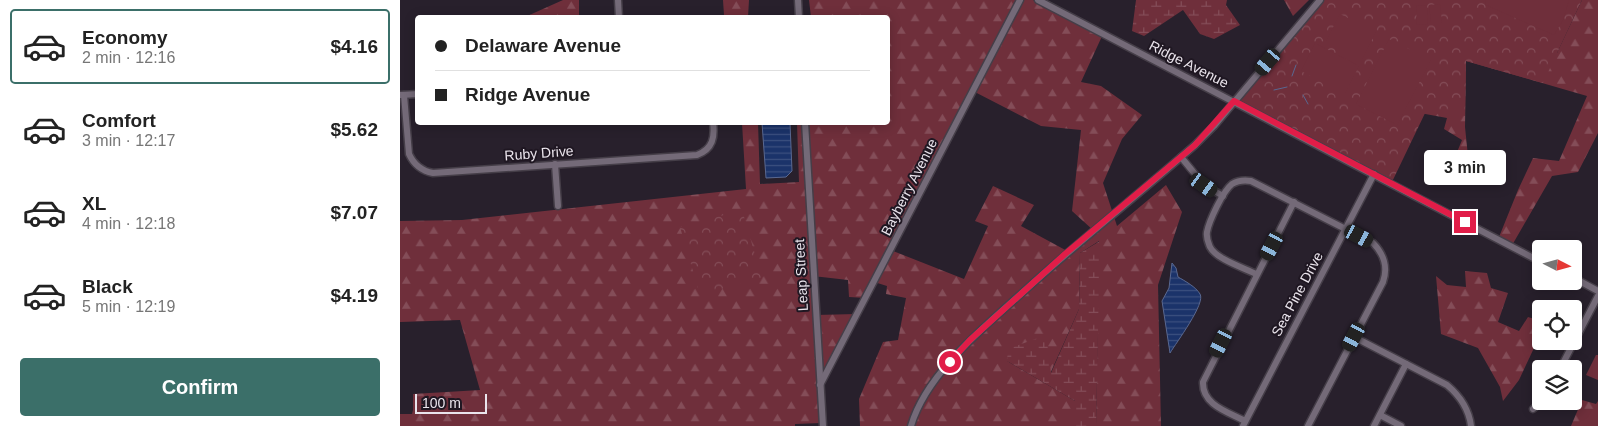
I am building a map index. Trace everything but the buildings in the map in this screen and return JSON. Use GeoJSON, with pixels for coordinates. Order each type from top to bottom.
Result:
{"type":"FeatureCollection","features":[{"type":"Feature","properties":{"kind":"street"},"geometry":{"type":"LineString","coordinates":[[618,0],[619,15]]}},
{"type":"Feature","properties":{"kind":"street"},"geometry":{"type":"LineString","coordinates":[[798,0],[799,15]]}},
{"type":"Feature","properties":{"kind":"street","name":"Bayberry Avenue"},"geometry":{"type":"LineString","coordinates":[[820,385],[1020,0]]}},
{"type":"Feature","properties":{"kind":"street","name":"Ridge Avenue"},"geometry":{"type":"LineString","coordinates":[[1038,0],[1532,257]]}},
{"type":"Feature","properties":{"kind":"street"},"geometry":{"type":"LineString","coordinates":[[911,426],[914,414],[923,396],[970,340],[1065,254],[1181,158],[1204,136],[1320,0]]}},
{"type":"Feature","properties":{"kind":"street"},"geometry":{"type":"LineString","coordinates":[[402,95],[415,94]]}},
{"type":"Feature","properties":{"kind":"street","name":"Ruby Drive"},"geometry":{"type":"LineString","coordinates":[[402,95],[409,154],[415,164],[425,171],[437,173],[700,154],[712,142],[713,125]]}},
{"type":"Feature","properties":{"kind":"street","name":"Leap Street"},"geometry":{"type":"LineString","coordinates":[[805,125],[823,426]]}},
{"type":"Feature","properties":{"kind":"street"},"geometry":{"type":"LineString","coordinates":[[1181,158],[1204,185],[1223,196]]}},
{"type":"Feature","properties":{"kind":"street"},"geometry":{"type":"LineString","coordinates":[[555,164],[558,206]]}},
{"type":"Feature","properties":{"kind":"street","name":"Sea Pine Drive"},"geometry":{"type":"LineString","coordinates":[[1244,424],[1374,174]]}},
{"type":"Feature","properties":{"kind":"street"},"geometry":{"type":"LineString","coordinates":[[1256,274],[1214,253],[1207,239],[1209,225],[1223,196],[1232,184],[1246,180],[1346,228],[1377,247],[1383,257],[1385,270],[1383,282],[1308,426]]}},
{"type":"Feature","properties":{"kind":"street"},"geometry":{"type":"LineString","coordinates":[[1244,424],[1210,402],[1203,392],[1203,382],[1294,202]]}},
{"type":"Feature","properties":{"kind":"street"},"geometry":{"type":"LineString","coordinates":[[1582,282],[1598,291]]}},
{"type":"Feature","properties":{"kind":"street"},"geometry":{"type":"LineString","coordinates":[[1565,360],[1598,296]]}},
{"type":"Feature","properties":{"kind":"street"},"geometry":{"type":"LineString","coordinates":[[1354,337],[1448,385],[1467,408],[1471,426]]}},
{"type":"Feature","properties":{"kind":"street"},"geometry":{"type":"LineString","coordinates":[[1374,426],[1406,364]]}},
{"type":"Feature","properties":{"kind":"street"},"geometry":{"type":"LineString","coordinates":[[1380,415],[1401,426]]}},
{"type":"Feature","properties":{"kind":"green space"},"geometry":{"type":"Polygon","coordinates":[[[563,0],[579,0],[579,15],[529,15],[563,0]]]}},
{"type":"Feature","properties":{"kind":"green space"},"geometry":{"type":"Polygon","coordinates":[[[723,0],[749,0],[748,15],[724,15],[723,0]]]}},
{"type":"Feature","properties":{"kind":"green space"},"geometry":{"type":"Polygon","coordinates":[[[809,0],[1033,0],[1103,34],[1081,82],[1101,86],[1142,115],[1122,139],[1103,183],[1117,226],[1166,185],[1182,212],[1158,285],[1161,426],[1096,426],[1099,241],[1080,253],[1079,309],[1050,374],[1007,361],[1075,401],[1075,426],[860,426],[859,399],[883,342],[898,340],[906,298],[886,294],[887,286],[871,281],[866,298],[849,297],[848,280],[813,276],[815,315],[857,314],[819,387],[821,423],[795,424],[795,426],[400,426],[400,414],[412,414],[413,394],[480,390],[460,320],[400,322],[400,221],[462,220],[746,189],[742,125],[758,125],[760,184],[799,182],[797,125],[890,125],[890,15],[811,15],[809,0]],[[971,90],[888,249],[964,279],[988,226],[975,221],[993,186],[1034,205],[1021,226],[1069,252],[1093,230],[1072,211],[1081,130],[1041,126],[971,90]]]}},
{"type":"Feature","properties":{"kind":"green space"},"geometry":{"type":"Polygon","coordinates":[[[1136,0],[1227,0],[1226,5],[1240,25],[1214,39],[1200,34],[1183,10],[1144,36],[1132,31],[1136,0]]]}},
{"type":"Feature","properties":{"kind":"green space"},"geometry":{"type":"Polygon","coordinates":[[[1284,0],[1309,0],[1293,16],[1284,0]]]}},
{"type":"Feature","properties":{"kind":"green space"},"geometry":{"type":"Polygon","coordinates":[[[1320,0],[1582,0],[1543,83],[1466,61],[1465,116],[1427,109],[1391,184],[1234,101],[1320,0]]]}},
{"type":"Feature","properties":{"kind":"green space"},"geometry":{"type":"Polygon","coordinates":[[[1485,0],[1569,0],[1563,20],[1554,35],[1486,5],[1485,0]]]}},
{"type":"Feature","properties":{"kind":"green space"},"geometry":{"type":"Polygon","coordinates":[[[1582,0],[1598,0],[1598,133],[1578,172],[1552,176],[1511,247],[1497,242],[1533,158],[1559,161],[1587,96],[1466,61],[1465,127],[1470,176],[1451,167],[1462,140],[1444,129],[1447,118],[1420,113],[1446,53],[1557,53],[1582,0]]]}},
{"type":"Feature","properties":{"kind":"green space"},"geometry":{"type":"Polygon","coordinates":[[[1440,4],[1442,23],[1431,23],[1429,5],[1440,4]]]}},
{"type":"Feature","properties":{"kind":"green space"},"geometry":{"type":"Polygon","coordinates":[[[1427,5],[1428,24],[1417,25],[1416,6],[1427,5]]]}},
{"type":"Feature","properties":{"kind":"green space"},"geometry":{"type":"Polygon","coordinates":[[[1340,14],[1376,32],[1362,59],[1326,41],[1340,14]]]}},
{"type":"Feature","properties":{"kind":"green space"},"geometry":{"type":"Polygon","coordinates":[[[1389,39],[1431,60],[1397,125],[1356,104],[1389,39]]]}},
{"type":"Feature","properties":{"kind":"green space"},"geometry":{"type":"Polygon","coordinates":[[[1315,43],[1359,66],[1345,93],[1301,71],[1315,43]]]}},
{"type":"Feature","properties":{"kind":"green space"},"geometry":{"type":"Polygon","coordinates":[[[742,210],[762,278],[700,295],[680,227],[742,210]]]}},
{"type":"Feature","properties":{"kind":"green space"},"geometry":{"type":"Polygon","coordinates":[[[1100,241],[1096,426],[1075,426],[1075,401],[1007,361],[1008,349],[1046,335],[1051,373],[1079,309],[1080,253],[1100,241]]]}},
{"type":"Feature","properties":{"kind":"green space"},"geometry":{"type":"Polygon","coordinates":[[[1465,271],[1487,273],[1491,288],[1508,293],[1498,322],[1519,331],[1528,317],[1532,318],[1533,350],[1519,380],[1503,401],[1500,387],[1478,348],[1441,334],[1436,276],[1447,285],[1466,287],[1465,271]]]}},
{"type":"Feature","properties":{"kind":"green space"},"geometry":{"type":"Polygon","coordinates":[[[1596,355],[1598,355],[1598,380],[1586,375],[1596,355]]]}},
{"type":"Feature","properties":{"kind":"green space"},"geometry":{"type":"Polygon","coordinates":[[[1582,400],[1596,404],[1598,401],[1598,426],[1571,426],[1578,410],[1582,410],[1582,400]]]}},
{"type":"Feature","properties":{"kind":"water"},"geometry":{"type":"Polygon","coordinates":[[[762,125],[790,125],[792,171],[786,177],[766,178],[762,125]]]}},
{"type":"Feature","properties":{"kind":"water"},"geometry":{"type":"Polygon","coordinates":[[[1172,263],[1176,268],[1178,277],[1196,289],[1201,299],[1195,314],[1170,353],[1162,301],[1169,288],[1172,263]]]}},
{"type":"Feature","properties":{"kind":"waterway"},"geometry":{"type":"LineString","coordinates":[[1292,76],[1296,65]]}},
{"type":"Feature","properties":{"kind":"waterway"},"geometry":{"type":"LineString","coordinates":[[1274,90],[1287,87]]}},
{"type":"Feature","properties":{"kind":"waterway"},"geometry":{"type":"LineString","coordinates":[[1303,95],[1308,104]]}},
{"type":"Feature","properties":{"kind":"route"},"geometry":{"type":"LineString","coordinates":[[950,362],[970,340],[1065,254],[1181,158],[1204,136],[1234,101],[1465,222]]}}]}
